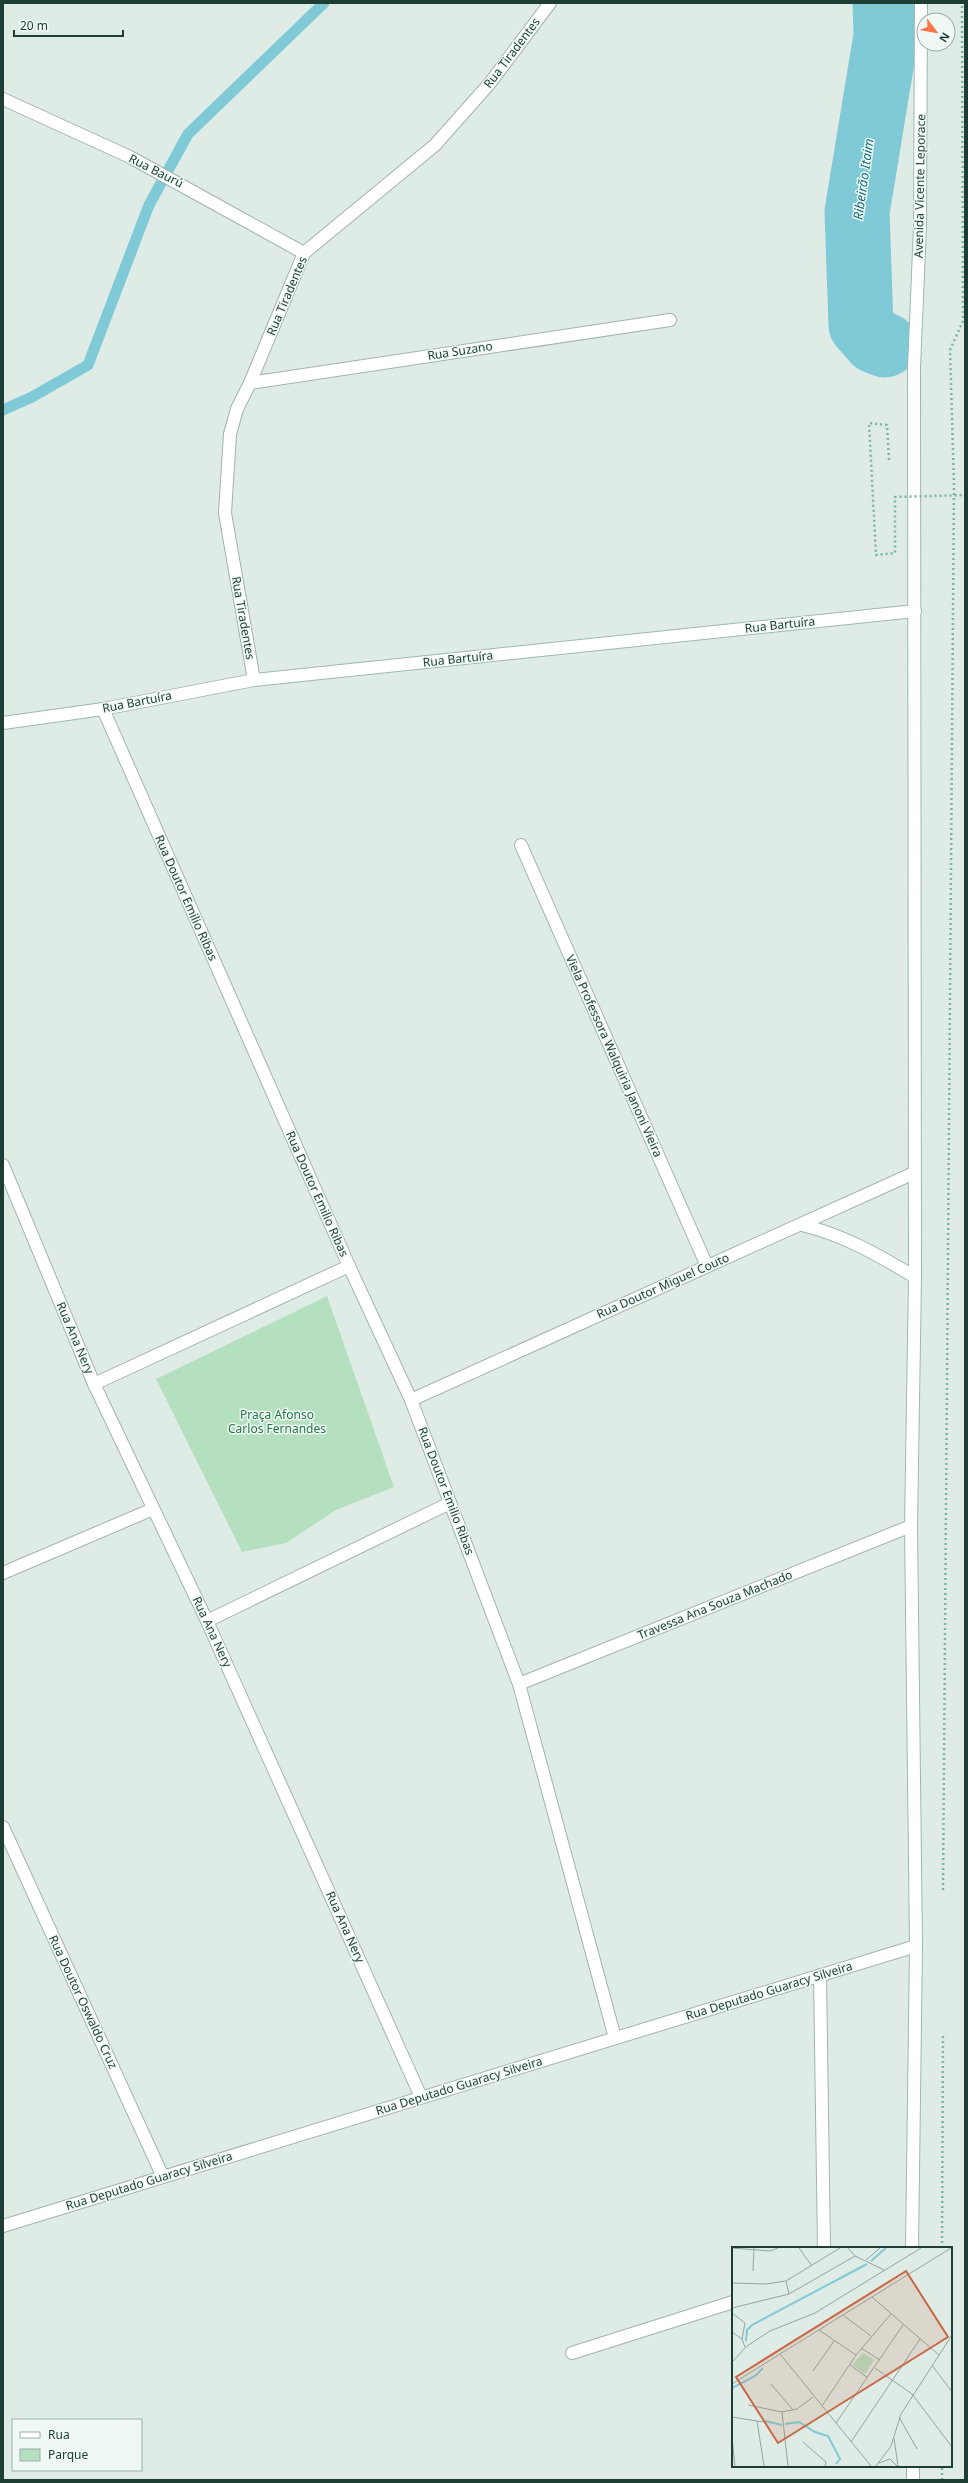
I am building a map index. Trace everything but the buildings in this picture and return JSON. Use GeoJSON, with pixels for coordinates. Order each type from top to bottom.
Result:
{"type":"FeatureCollection","features":[{"type":"Feature","properties":{"kind":"street","name":"Rua Tiradentes"},"geometry":{"type":"LineString","coordinates":[[254,680],[225,514],[230,434],[237,409],[250,383],[304,253],[435,145],[490,83],[550,3]]}},
{"type":"Feature","properties":{"kind":"street","name":"Avenida Vicente Leporace"},"geometry":{"type":"LineString","coordinates":[[912,2247],[916,1946],[912,1526],[915,1277],[914,368],[920,227],[921,3]]}},
{"type":"Feature","properties":{"kind":"street","name":"Rua Baurú"},"geometry":{"type":"LineString","coordinates":[[3,99],[130,157],[195,191],[304,253]]}},
{"type":"Feature","properties":{"kind":"street","name":"Rua Suzano"},"geometry":{"type":"LineString","coordinates":[[250,383],[670,320]]}},
{"type":"Feature","properties":{"kind":"street","name":"Rua Bartuíra"},"geometry":{"type":"LineString","coordinates":[[3,722],[103,709],[254,680],[915,611]]}},
{"type":"Feature","properties":{"kind":"street","name":"Rua Doutor Emilio Ribas"},"geometry":{"type":"LineString","coordinates":[[103,709],[349,1266],[411,1400],[519,1684],[615,2038]]}},
{"type":"Feature","properties":{"kind":"street","name":"Viela Professora Walquiria Janoni Vieira"},"geometry":{"type":"LineString","coordinates":[[521,845],[707,1266]]}},
{"type":"Feature","properties":{"kind":"street","name":"Rua Ana Nery"},"geometry":{"type":"LineString","coordinates":[[3,1165],[94,1384],[208,1621],[421,2098]]}},
{"type":"Feature","properties":{"kind":"street","name":"Rua Doutor Miguel Couto"},"geometry":{"type":"LineString","coordinates":[[411,1400],[707,1266],[802,1225],[914,1173]]}},
{"type":"Feature","properties":{"kind":"street"},"geometry":{"type":"LineString","coordinates":[[802,1225],[830,1232],[857,1243],[915,1277]]}},
{"type":"Feature","properties":{"kind":"street"},"geometry":{"type":"LineString","coordinates":[[94,1384],[349,1266]]}},
{"type":"Feature","properties":{"kind":"street"},"geometry":{"type":"LineString","coordinates":[[208,1621],[450,1503]]}},
{"type":"Feature","properties":{"kind":"street"},"geometry":{"type":"LineString","coordinates":[[3,1573],[153,1509]]}},
{"type":"Feature","properties":{"kind":"street","name":"Travessa Ana Souza Machado"},"geometry":{"type":"LineString","coordinates":[[519,1684],[912,1526]]}},
{"type":"Feature","properties":{"kind":"street","name":"Rua Doutor Oswaldo Cruz"},"geometry":{"type":"LineString","coordinates":[[3,1827],[163,2176]]}},
{"type":"Feature","properties":{"kind":"street","name":"Rua Deputado Guaracy Silveira"},"geometry":{"type":"LineString","coordinates":[[3,2226],[916,1946]]}},
{"type":"Feature","properties":{"kind":"street"},"geometry":{"type":"LineString","coordinates":[[820,1975],[824,2247]]}},
{"type":"Feature","properties":{"kind":"street"},"geometry":{"type":"LineString","coordinates":[[572,2353],[732,2302]]}},
{"type":"Feature","properties":{"kind":"street"},"geometry":{"type":"LineString","coordinates":[[913,2467],[913,2480]]}},
{"type":"Feature","properties":{"kind":"path"},"geometry":{"type":"LineString","coordinates":[[943,1894],[954,492],[950,350],[963,321],[962,3]]}},
{"type":"Feature","properties":{"kind":"path"},"geometry":{"type":"LineString","coordinates":[[890,460],[887,425],[870,423],[876,554],[895,553],[895,497],[965,495]]}},
{"type":"Feature","properties":{"kind":"path"},"geometry":{"type":"LineString","coordinates":[[942,2247],[943,2028]]}},
{"type":"Feature","properties":{"kind":"path"},"geometry":{"type":"LineString","coordinates":[[942,2467],[942,2480]]}},
{"type":"Feature","properties":{"kind":"green space","name":"Praça Afonso Carlos Fernandes"},"geometry":{"type":"Polygon","coordinates":[[[327,1296],[394,1487],[336,1510],[286,1543],[242,1552],[156,1379],[327,1296]]]}},
{"type":"Feature","properties":{"kind":"waterway"},"geometry":{"type":"LineString","coordinates":[[3,410],[32,397],[88,365],[149,205],[188,134],[324,3]]}},
{"type":"Feature","properties":{"kind":"waterway","name":"Ribeirão Itaim"},"geometry":{"type":"LineString","coordinates":[[885,3],[886,36],[857,212],[861,325],[875,341],[885,345]]}}]}
